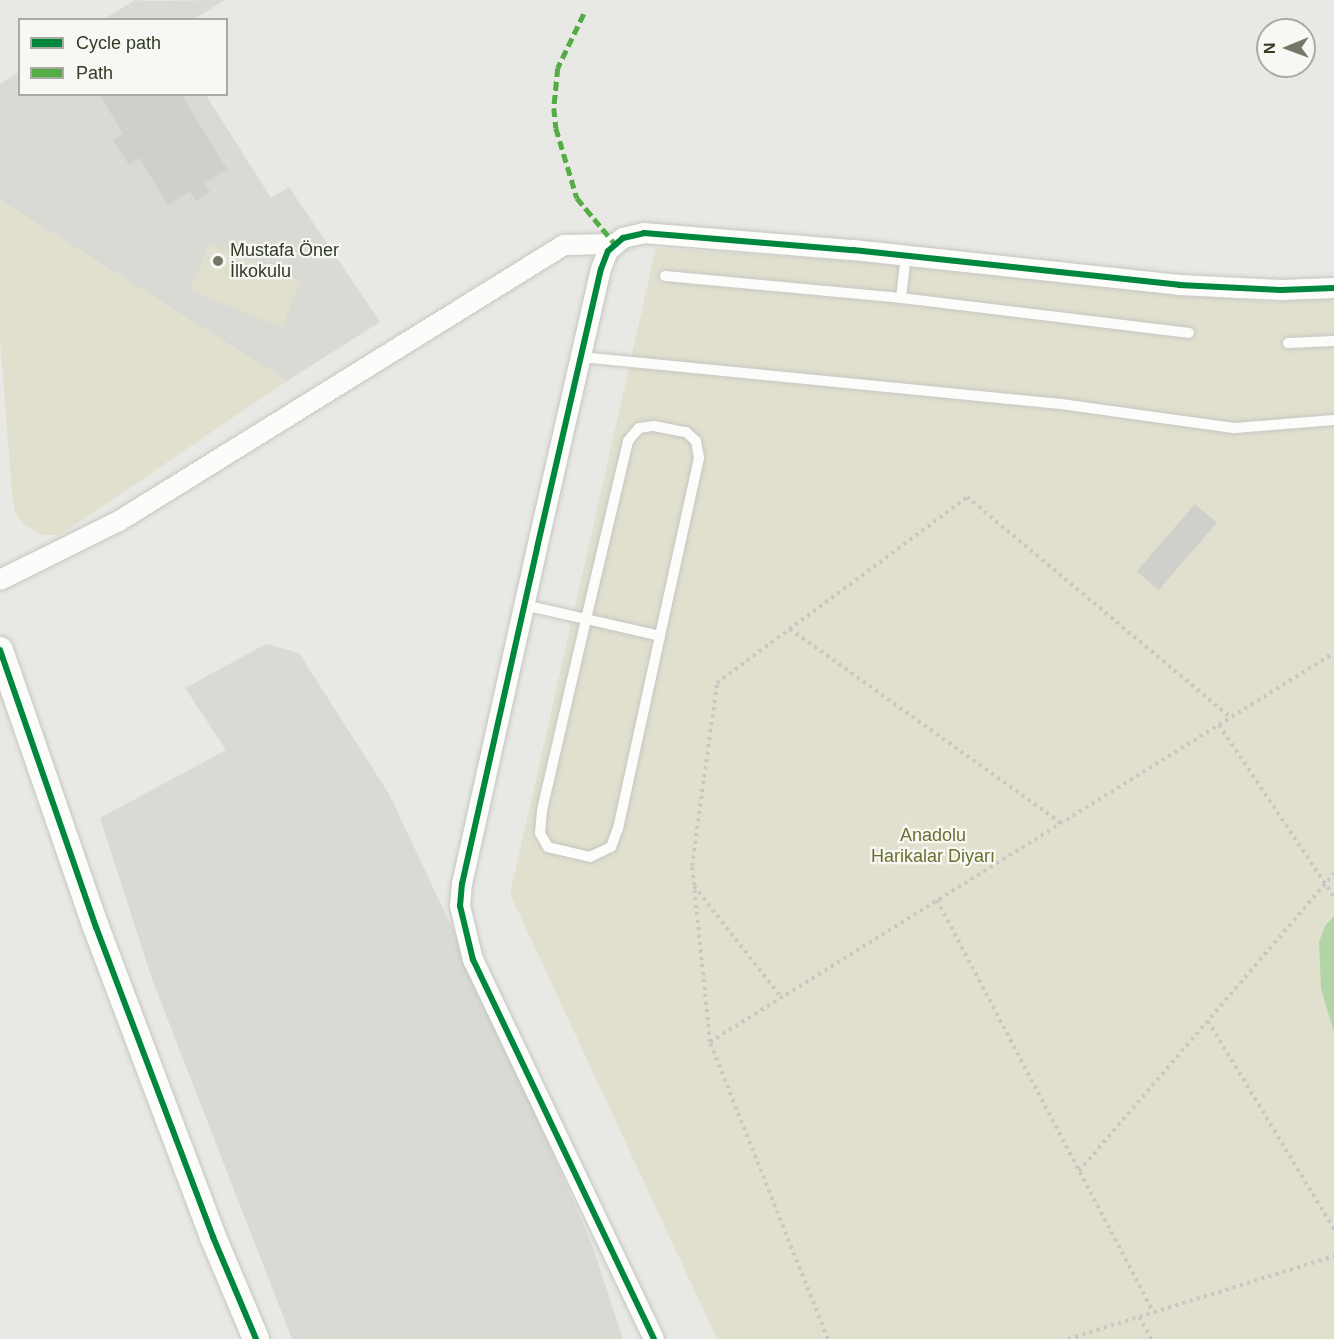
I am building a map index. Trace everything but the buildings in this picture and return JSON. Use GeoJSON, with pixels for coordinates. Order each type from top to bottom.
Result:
{"type":"FeatureCollection","features":[{"type":"Feature","properties":{"kind":"street"},"geometry":{"type":"LineString","coordinates":[[0,580],[119,520],[564,244],[615,244],[644,233],[906,255],[1179,285],[1281,290],[1334,288]]}},
{"type":"Feature","properties":{"kind":"street"},"geometry":{"type":"LineString","coordinates":[[615,244],[601,269],[524,605],[462,884],[462,925],[473,960],[654,1339]]}},
{"type":"Feature","properties":{"kind":"street"},"geometry":{"type":"LineString","coordinates":[[0,650],[96,927],[213,1237],[256,1339]]}},
{"type":"Feature","properties":{"kind":"lane"},"geometry":{"type":"LineString","coordinates":[[901,298],[906,255]]}},
{"type":"Feature","properties":{"kind":"lane"},"geometry":{"type":"LineString","coordinates":[[665,276],[901,298],[1189,333]]}},
{"type":"Feature","properties":{"kind":"lane"},"geometry":{"type":"LineString","coordinates":[[1288,343],[1334,341]]}},
{"type":"Feature","properties":{"kind":"lane"},"geometry":{"type":"LineString","coordinates":[[581,357],[1061,404],[1235,428],[1334,420]]}},
{"type":"Feature","properties":{"kind":"lane"},"geometry":{"type":"LineString","coordinates":[[654,426],[686,432],[696,441],[699,458],[618,828],[611,846],[590,857],[548,847],[540,833],[542,810],[586,619],[628,441],[639,428],[654,426]]}},
{"type":"Feature","properties":{"kind":"lane"},"geometry":{"type":"LineString","coordinates":[[524,605],[660,636]]}},
{"type":"Feature","properties":{"kind":"path"},"geometry":{"type":"LineString","coordinates":[[828,1339],[710,1042],[692,866],[717,683],[967,497],[1231,718]]}},
{"type":"Feature","properties":{"kind":"path"},"geometry":{"type":"LineString","coordinates":[[790,629],[1061,823]]}},
{"type":"Feature","properties":{"kind":"path"},"geometry":{"type":"LineString","coordinates":[[710,1042],[1334,653]]}},
{"type":"Feature","properties":{"kind":"path"},"geometry":{"type":"LineString","coordinates":[[1219,725],[1334,897]]}},
{"type":"Feature","properties":{"kind":"path"},"geometry":{"type":"LineString","coordinates":[[1079,1171],[1334,873]]}},
{"type":"Feature","properties":{"kind":"path"},"geometry":{"type":"LineString","coordinates":[[693,885],[781,998]]}},
{"type":"Feature","properties":{"kind":"path"},"geometry":{"type":"LineString","coordinates":[[937,900],[1153,1312]]}},
{"type":"Feature","properties":{"kind":"path"},"geometry":{"type":"LineString","coordinates":[[1208,1021],[1334,1229]]}},
{"type":"Feature","properties":{"kind":"path"},"geometry":{"type":"LineString","coordinates":[[1068,1339],[1334,1256]]}},
{"type":"Feature","properties":{"kind":"path"},"geometry":{"type":"LineString","coordinates":[[1139,1317],[1151,1339]]}},
{"type":"Feature","properties":{"kind":"shaded area"},"geometry":{"type":"Polygon","coordinates":[[[135,0],[225,0],[196,18],[106,18],[135,0]]]}},
{"type":"Feature","properties":{"kind":"shaded area","name":"Mustafa Öner İlkokulu"},"geometry":{"type":"Polygon","coordinates":[[[18,73],[18,96],[207,96],[271,198],[289,187],[380,322],[287,381],[0,200],[0,84],[18,73]]]}},
{"type":"Feature","properties":{"kind":"shaded area"},"geometry":{"type":"Polygon","coordinates":[[[266,644],[299,653],[389,794],[479,985],[591,1242],[623,1339],[292,1339],[152,979],[100,818],[226,750],[185,688],[266,644]]]}},
{"type":"Feature","properties":{"kind":"shaded area"},"geometry":{"type":"Polygon","coordinates":[[[1334,916],[1334,1032],[1321,989],[1319,942],[1325,926],[1334,916]]]}},
{"type":"Feature","properties":{"kind":"green space"},"geometry":{"type":"Polygon","coordinates":[[[0,200],[287,381],[60,535],[43,535],[26,526],[15,513],[0,339],[0,200]]]}},
{"type":"Feature","properties":{"kind":"green space"},"geometry":{"type":"Polygon","coordinates":[[[209,244],[301,281],[282,327],[190,290],[209,244]]]}},
{"type":"Feature","properties":{"kind":"green space","name":"Anadolu Harikalar Diyarı"},"geometry":{"type":"Polygon","coordinates":[[[656,248],[856,261],[1267,302],[1334,299],[1334,1339],[717,1339],[510,894],[656,248]]]}},
{"type":"Feature","properties":{"kind":"marked path"},"geometry":{"type":"LineString","coordinates":[[584,14],[558,68],[554,108],[556,128],[577,198],[615,244]]}},
{"type":"Feature","properties":{"kind":"cycle path"},"geometry":{"type":"LineString","coordinates":[[654,1339],[473,960],[460,906],[462,884],[537,548],[601,269],[608,251],[623,238],[644,233],[853,250],[1179,285],[1281,290],[1334,288]]}},
{"type":"Feature","properties":{"kind":"cycle path"},"geometry":{"type":"LineString","coordinates":[[0,650],[96,927],[213,1237],[256,1339]]}},
{"type":"Feature","properties":{"kind":"place","name":"Mustafa Öner İlkokulu"},"geometry":{"type":"Point","coordinates":[218,261]}}]}
